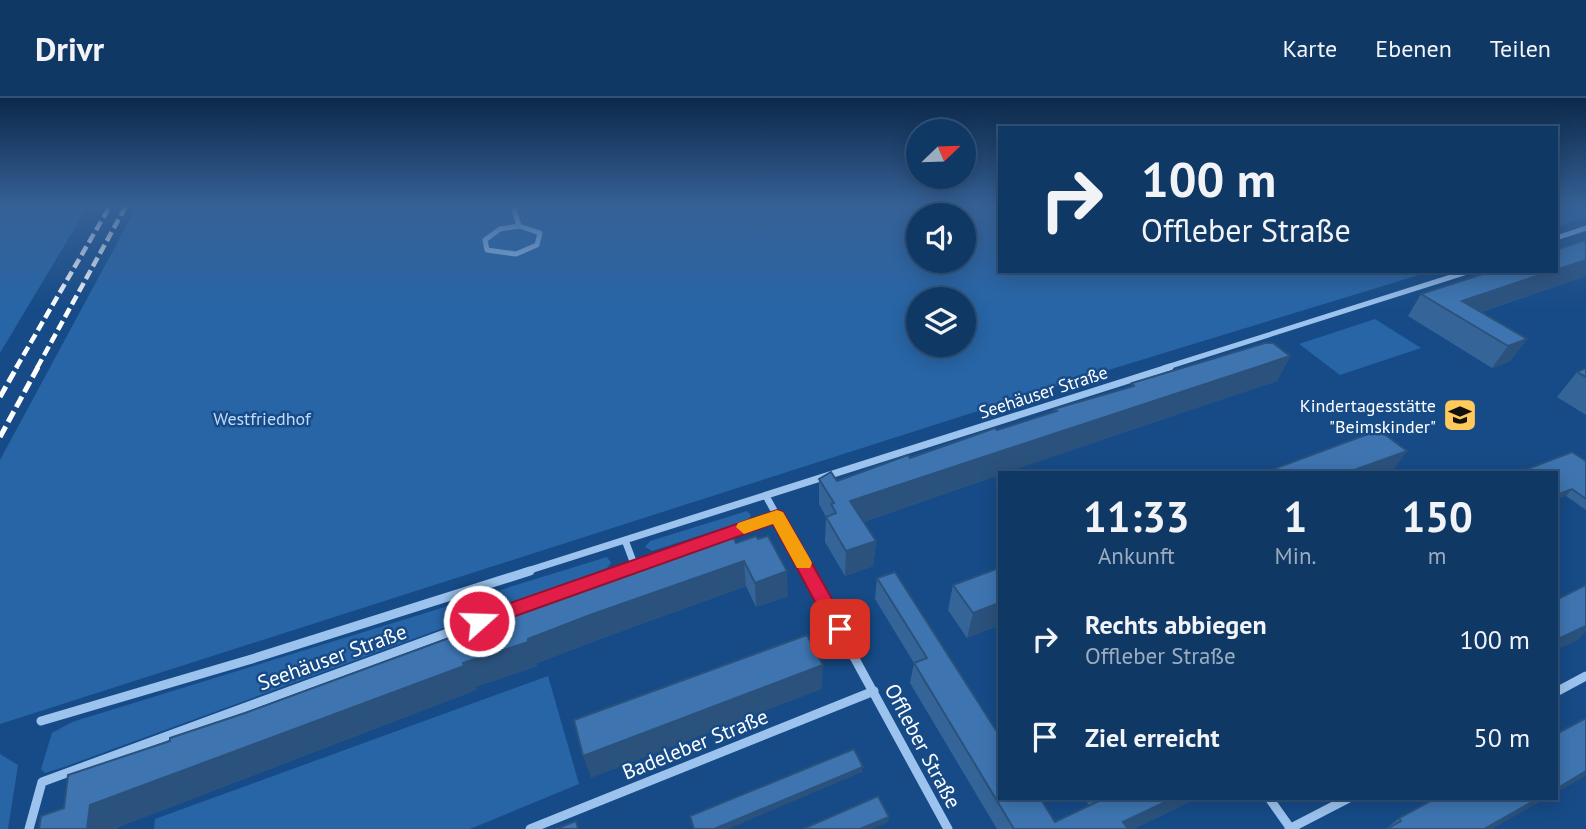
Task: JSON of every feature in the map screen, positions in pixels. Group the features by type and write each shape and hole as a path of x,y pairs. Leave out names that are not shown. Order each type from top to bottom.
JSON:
{"street":[{"path":"485,240 487,250 505,255 516,254 537,245 538,240"},
{"name":"Seehäuser Straße","path":"41,721 255,657 1464,273"},
{"name":"Offleber Straße","path":"766,496 948,829"},
{"name":"Seehäuser Straße","path":"29,829 42,782 634,565 777,516"},
{"path":"625,540 634,565"},
{"path":"1558,691 1586,676"},
{"name":"Badeleber Straße","path":"530,829 874,691"},
{"path":"1270,800 1290,829 1345,800"}],"green space":[{"path":"0,240 68,240 0,353"},
{"name":"Westfriedhof","path":"119,240 906,240 906,273 976,273 976,240 998,240 998,273 1425,273 1056,386 0,724 0,460"},
{"path":"1375,319 1421,348 1340,375 1299,344"},
{"path":"747,511 751,515 748,520 652,551 645,547 650,541"},
{"path":"607,557 611,563 607,568 64,767 45,773 41,769 52,733 72,722"},
{"path":"548,676 579,784 470,829 154,829 155,819"},
{"path":"0,754 18,765 8,829 0,829"}],"building":[{"path":"1586,240 1586,260 1558,269 1558,249"},
{"path":"1486,273 1546,273 1462,301 1527,339 1508,346 1421,294"},
{"path":"1265,343 1273,343 1290,356 850,501 876,541 846,551 826,517 836,513 831,504 834,503 819,479 831,472 837,481 908,455 910,458 995,428 997,430 1057,411 1054,409 1134,386 1132,383"},
{"path":"1586,368 1586,377 1577,372"},
{"path":"1379,430 1407,451 1352,471 1269,471"},
{"path":"1572,452 1586,461 1586,499 1572,489 1558,494 1558,471 1523,471"},
{"path":"732,534 736,543 756,536 758,539 768,536 787,571 755,583 744,561 590,615 528,639 528,642 463,663 464,666 90,805 87,829 39,829 41,816 64,808 68,775 170,741 170,738"},
{"path":"998,568 998,603 973,613 953,585"},
{"path":"895,572 998,733 998,800 1041,800 1055,822 1101,800 1170,800 1123,822 1128,829 1014,829 914,663 927,658 877,578"},
{"path":"1586,585 1586,626 1558,639 1558,599"},
{"path":"807,635 823,665 583,756 574,720"},
{"path":"1586,718 1586,771 1558,788 1558,733"},
{"path":"854,749 863,767 714,829 694,829 690,816"},
{"path":"878,796 889,817 860,829 803,829"},
{"path":"1432,800 1535,800 1484,829 1387,829 1401,821 1399,818"},
{"path":"576,821 578,829 556,829"}],"railway":[{"path":"16,368 90,240"},
{"path":"37,368 107,240"},
{"path":"0,397 17,367"},
{"path":"0,437 38,367"}],"slow traffic":[{"path":"744,527 777,516 803,563"}],"place":[{"name":"Kindertagesstätte \"Beimskinder\"","path":"1460,415"}],"route":[{"path":"479,621 777,516 840,629"}]}
